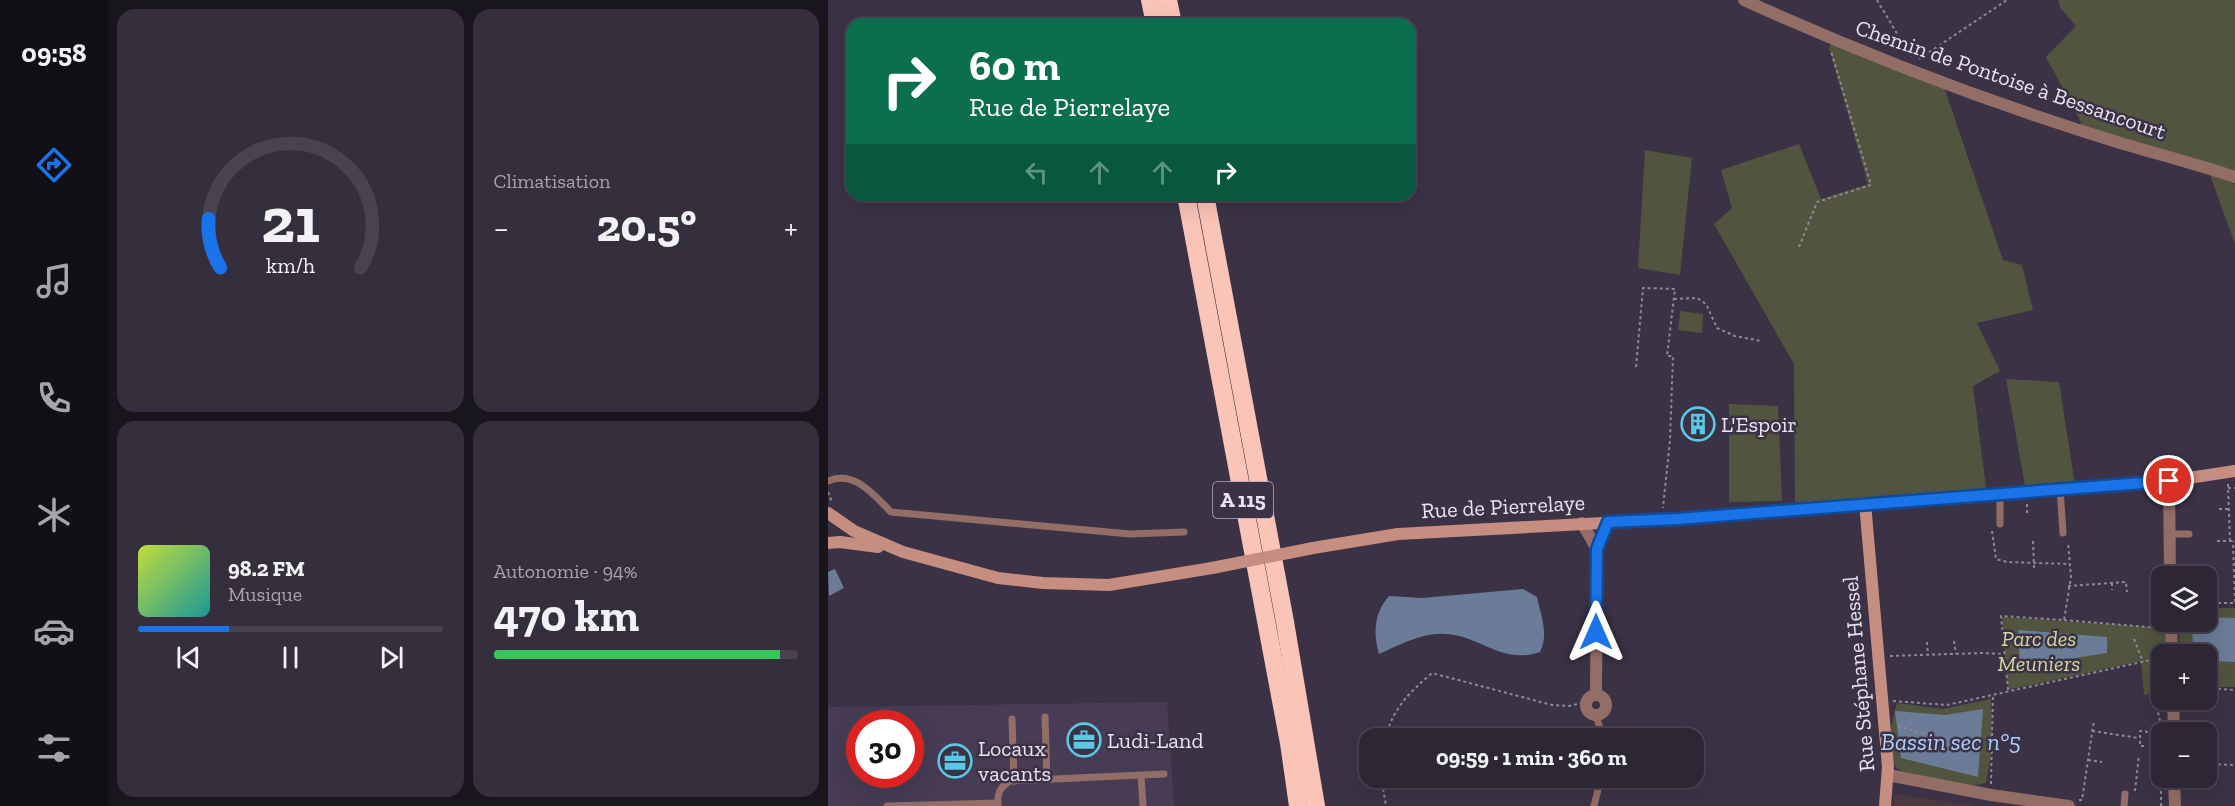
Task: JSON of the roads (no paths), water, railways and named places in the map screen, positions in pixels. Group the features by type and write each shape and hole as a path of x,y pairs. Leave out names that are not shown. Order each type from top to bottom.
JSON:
{"highway":[{"path":"1150,0 1154,18"},
{"path":"1168,0 1172,18"},
{"name":"A 115","path":"1187,201 1287,732 1298,806"},
{"name":"A 115","path":"1205,201 1297,688 1316,806"}],"main road":[{"name":"Rue de Pierrelaye","path":"903,552 998,578 1042,583 1109,585 1398,534 1662,519 2000,494 2169,481 2231,471"},
{"name":"Rue Stéphane Hessel","path":"1865,503 1888,775 1885,806"},
{"path":"828,513 854,531 903,552"},
{"path":"828,543 861,544 903,552"}],"street":[{"name":"Chemin de Pontoise à Bessancourt","path":"1744,0 1827,37 1947,84 2116,141 2235,177"},
{"path":"2169,481 2170,566"},
{"path":"1591,698 1604,698 1606,706 1602,714 1596,715 1586,708 1591,698 1597,549 1608,522"},
{"path":"1582,523 1597,549"},
{"path":"1888,775 1991,795 2069,806"},
{"path":"2174,788 2175,806"}],"lane":[{"path":"830,482 846,478 864,485 891,512 1130,534 1184,532"},
{"path":"2060,489 2063,533"},
{"path":"2000,494 2000,524"},
{"path":"2169,534 2189,534"},
{"path":"1596,715 1600,728"},
{"path":"1045,717 1047,780"},
{"path":"1012,719 1014,781"},
{"path":"887,806 998,805 1001,786 1010,781 1164,774"},
{"path":"1141,776 1143,806"},
{"path":"1594,806 1598,788"},
{"path":"2124,806 2125,794"}],"water":[{"path":"835,569 844,588 829,596 828,572"},
{"path":"1523,589 1537,597 1544,632 1540,652 1514,655 1459,636 1437,634 1411,640 1379,654 1376,624 1380,609 1389,596 1422,598"},
{"path":"2217,617 2235,618 2235,662 2217,661 2217,644 2193,644 2192,632 2217,632"},
{"path":"2018,630 2107,637 2107,653 2020,667"},
{"name":"Bassin sec n°5","path":"1983,709 1978,777 1901,758 1895,711 1945,715"}],"place":[{"name":"L'Espoir","path":"1698,424"},
{"name":"Ludi-Land","path":"1084,740"},
{"name":"Locaux vacants","path":"955,761"}],"park label":[{"name":"Parc des Meuniers","path":"2039,650"}]}
